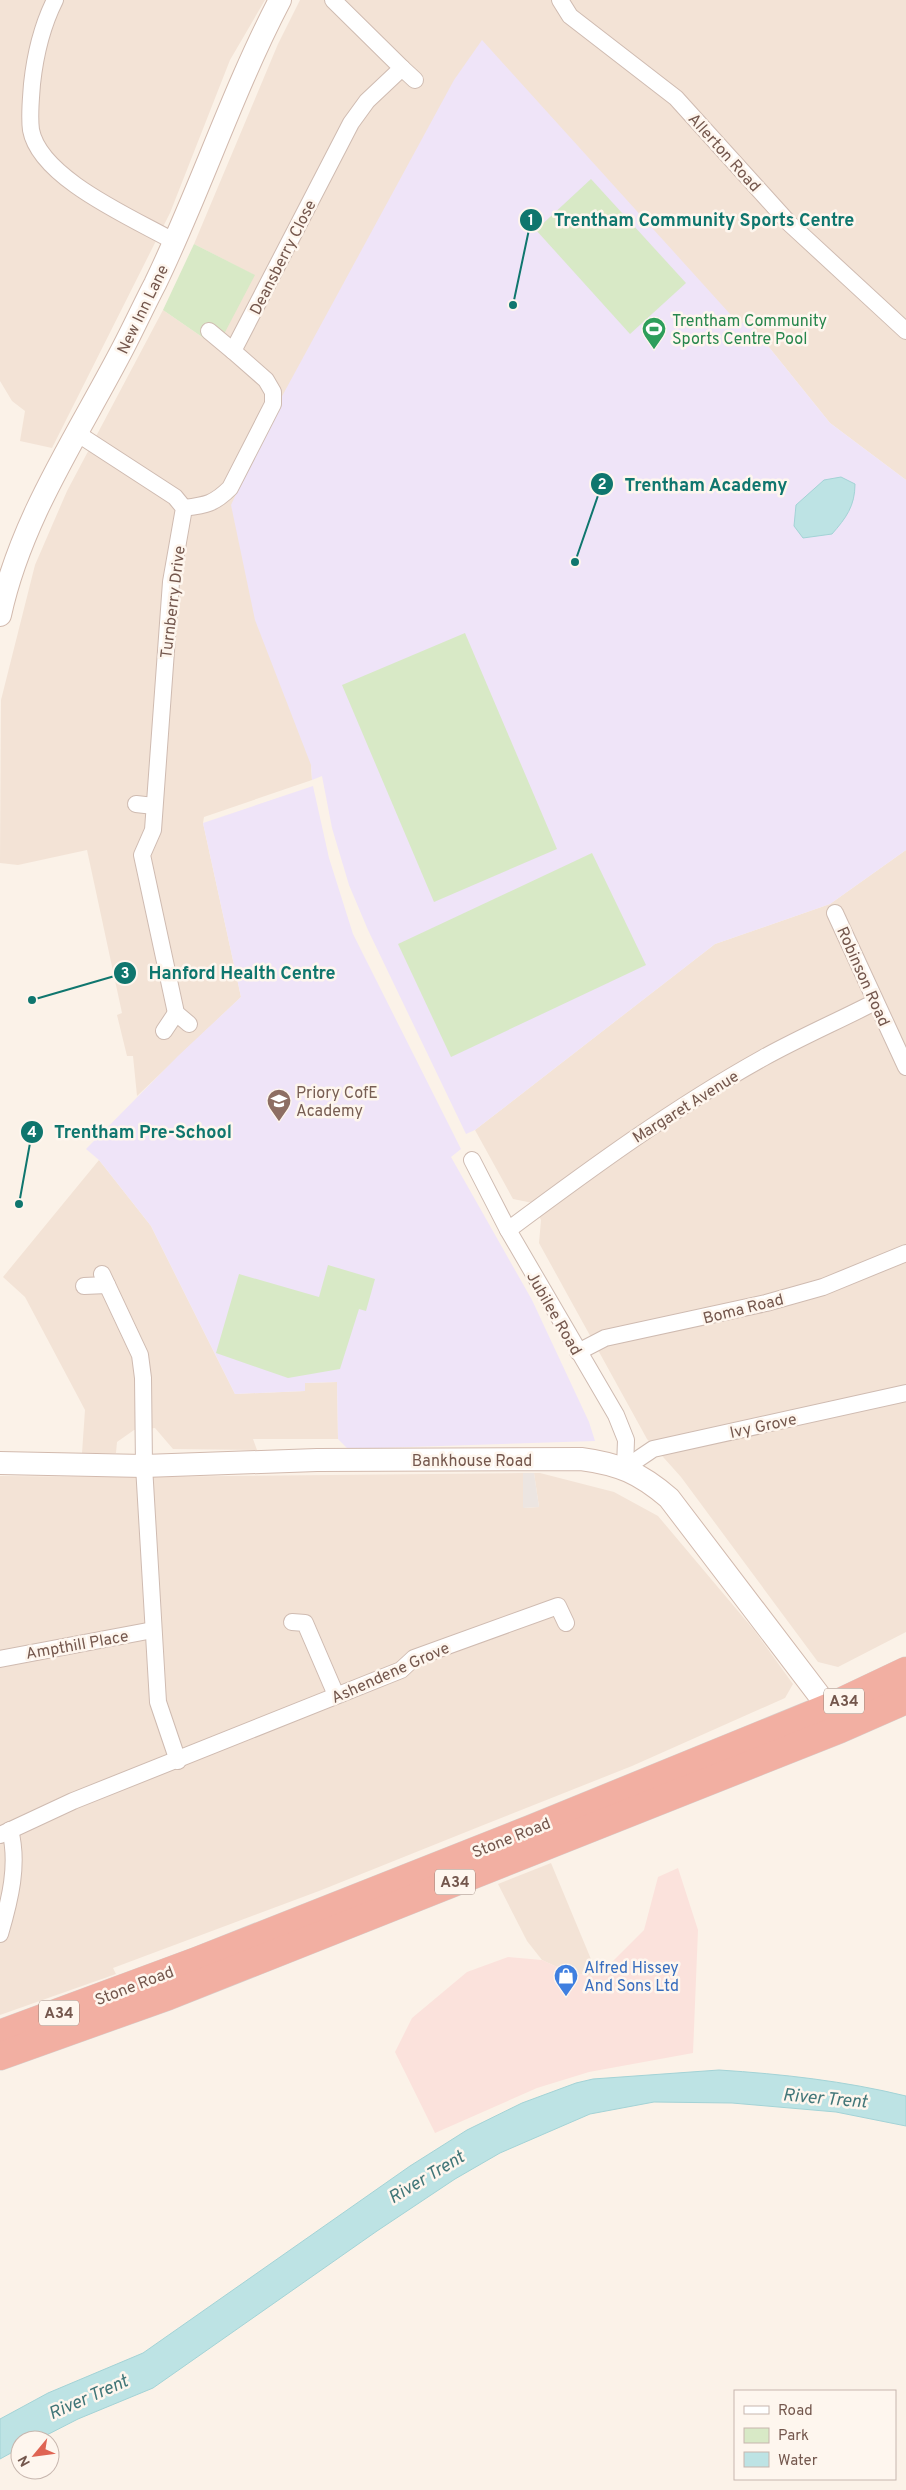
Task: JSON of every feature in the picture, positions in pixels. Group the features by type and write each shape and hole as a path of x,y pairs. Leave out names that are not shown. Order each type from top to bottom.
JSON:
{"highway":[{"name":"Stone Road","path":"836,1718 906,1671"},
{"name":"Stone Road","path":"0,2056 122,2001 522,1833 836,1718 906,1700"},
{"name":"Stone Road","path":"0,2034 122,2001"}],"street":[{"path":"55,0 34,58 30,112 31,131 36,144 54,169 78,188 175,242"},
{"name":"New Inn Lane","path":"1,602 41,499 75,432 123,349 175,242 255,48 280,0"},
{"path":"333,0 415,80"},
{"name":"Allerton Road","path":"560,0 570,16 676,98 789,222 906,331"},
{"name":"Deansberry Close","path":"233,351 351,123 367,101 402,68"},
{"path":"75,432 176,496 184,508 209,505 220,499 230,488 273,404 273,392 266,380 209,331"},
{"name":"Turnberry Drive","path":"176,1013 142,855 153,830 171,582 184,508"},
{"path":"136,804 154,806"},
{"name":"Robinson Road","path":"835,913 906,1067"},
{"name":"Margaret Avenue","path":"508,1230 620,1147 674,1112 763,1058 875,1002"},
{"path":"164,1031 176,1013 189,1024"},
{"name":"Jubilee Road","path":"472,1160 508,1230 619,1423 626,1440 625,1468"},
{"name":"Boma Road","path":"578,1352 605,1338 766,1303 823,1287 906,1253"},
{"path":"84,1286 105,1280 140,1355 143,1378 144,1466 158,1702 178,1761"},
{"name":"Ivy Grove","path":"625,1468 653,1449 906,1393"},
{"name":"Bankhouse Road","path":"0,1463 144,1466 317,1460 581,1459 606,1462 625,1468 649,1481 669,1498 836,1718"},
{"name":"Ashendene Grove","path":"5,1832 73,1801 178,1761 401,1670 414,1658 558,1606 566,1623"},
{"path":"303,1619 336,1695"},
{"name":"Ampthill Place","path":"0,1658 153,1630"},
{"path":"1,1930 12,1884 15,1851 5,1832"}],"shaded area":[{"path":"0,0 265,0 230,60 170,213 52,448 20,441 25,411 12,401 0,381"},
{"path":"300,0 906,0 906,480 830,423 752,326 741,326 311,766 312,780 204,817 203,823 241,997 137,1096 133,1056 127,1056 117,1015 122,1013 87,850 18,865 0,863 1,700 35,565 67,491 163,310 205,339 254,275 194,244 278,44"},
{"path":"482,40 740,325 745,320 752,326 830,423 906,480 906,850 830,904 715,944 475,1130 466,1134 368,930 349,885 332,828 322,776 312,780 311,765 255,620 231,505 280,400 454,80"},
{"name":"Priory CofE Academy","path":"313,786 329,858 353,934 461,1149 451,1157 532,1300 589,1422 595,1441 348,1449 338,1439 337,1382 305,1383 305,1391 235,1394 151,1226 99,1160 86,1149 178,1056 241,997 203,823"},
{"path":"906,850 906,1632 838,1667 818,1662 681,1477 647,1439 539,1243 541,1220 533,1203 513,1199 475,1130 715,944 830,904"},
{"path":"99,1160 151,1226 235,1394 305,1391 305,1383 337,1382 338,1439 253,1439 257,1450 173,1449 155,1428 134,1430 117,1442 116,1453 82,1453 85,1410 25,1297 3,1277"},
{"path":"523,1473 524,1508 539,1507 534,1473 540,1473 614,1492 658,1516 754,1630 793,1684 785,1698 632,1766 319,1891 113,1968 116,1974 0,2015 0,1476 124,1477"},
{"path":"523,1473 534,1473 539,1507 523,1508"},
{"path":"551,1863 598,1976 570,1973 542,1960 527,1941 498,1884"},
{"name":"Alfred Hissey And Sons Ltd","path":"678,1868 698,1930 693,2053 589,2072 537,2088 435,2133 395,2052 412,2018 467,1972 508,1957 542,1960 570,1973 598,1976 644,1930 658,1877"}],"green space":[{"path":"591,179 686,283 630,334 536,230"},
{"path":"194,244 255,275 223,336 212,327 205,339 163,310"},
{"path":"465,633 557,849 434,902 342,685"},
{"path":"592,853 646,965 451,1057 398,944"},
{"path":"328,1265 375,1279 366,1311 359,1309 340,1369 288,1378 216,1353 239,1274 319,1297"}],"water":[{"path":"841,477 855,484 853,499 845,517 832,534 803,538 794,526 796,505 824,480"},
{"name":"River Trent","path":"719,2070 813,2079 860,2086 906,2096 906,2126 836,2112 732,2103 654,2102 590,2114 500,2153 455,2179 377,2231 153,2388 78,2419 57,2430 10,2430 10,2454 0,2459 0,2419 48,2393 143,2353 410,2166 467,2130 522,2103 576,2083 593,2079"}],"place":[{"name":"Trentham Community Sports Centre","path":"513,305"},
{"name":"Trentham Community Sports Centre Pool","path":"654,350"},
{"name":"Trentham Academy","path":"575,562"},
{"name":"Hanford Health Centre","path":"32,1000"},
{"name":"Priory CofE Academy","path":"279,1122"},
{"name":"Trentham Pre-School","path":"19,1204"},
{"name":"Alfred Hissey And Sons Ltd","path":"566,1997"}]}
